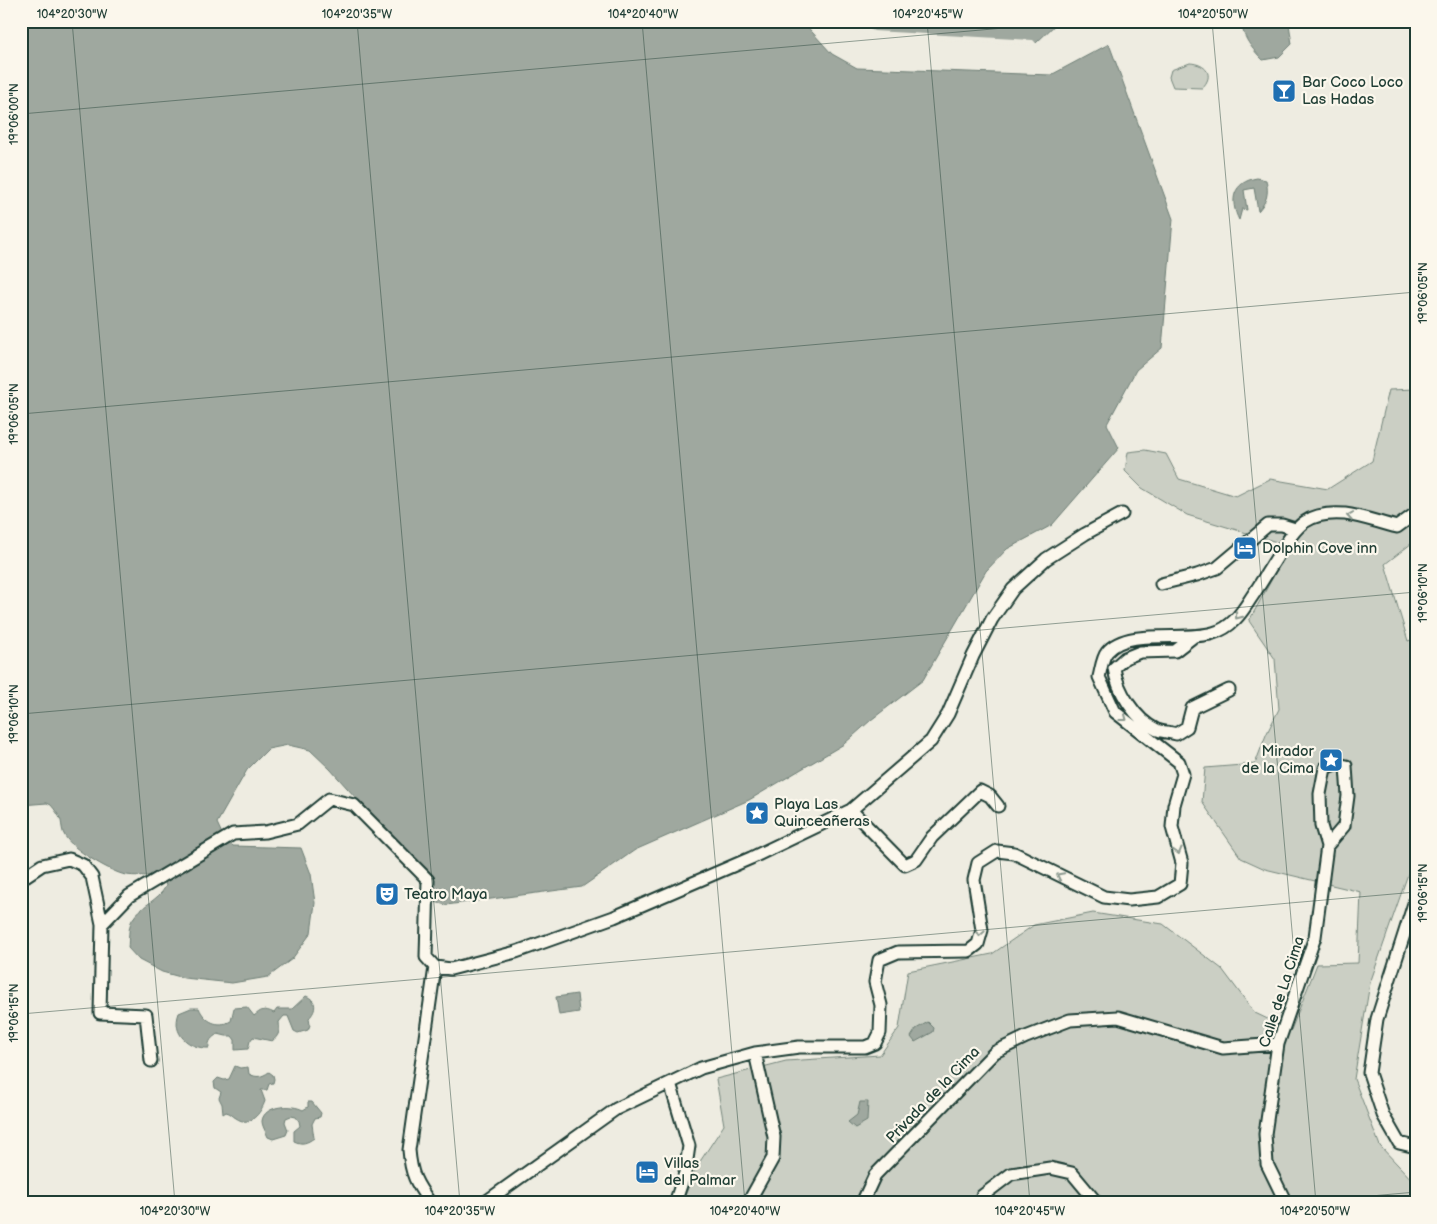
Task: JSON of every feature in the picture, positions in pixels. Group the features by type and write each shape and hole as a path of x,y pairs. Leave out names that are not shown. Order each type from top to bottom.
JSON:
{"street":[{"path":"484,1203 616,1109 701,1068 755,1053 798,1047 865,1047 875,1043 880,1033 880,1005 875,982 879,960 898,952 969,951 978,944 982,930 974,880 978,863 997,850 1014,852 1104,897 1129,900 1158,897 1180,884 1182,863 1172,827 1174,805 1183,774 1179,762 1115,712 1099,677 1106,653 1120,643 1149,637 1193,637 1213,633 1231,625 1246,606 1295,529 1310,519 1321,515 1347,514 1397,527 1416,513"},
{"path":"102,924 130,896 233,834 265,832 298,824 329,799 354,805 428,880 426,957 435,967 451,969 516,952 614,917 751,858 852,810 931,742 948,714 973,656 992,619 1013,589 1046,559 1084,534 1122,514"},
{"path":"1161,584 1218,568 1268,525 1282,525 1295,529"},
{"path":"1193,637 1175,651 1140,652 1124,658 1114,668 1115,680 1134,713 1157,730 1176,734 1187,727 1192,708 1229,690"},
{"path":"1335,764 1346,766 1348,796 1344,826 1327,846 1320,826 1320,794 1325,768 1335,764"},
{"path":"852,810 905,865 916,860 932,837 980,791 990,796 998,806"},
{"name":"Calle de La Cima","path":"1286,1203 1267,1164 1265,1134 1278,1044 1316,937 1327,846"},
{"path":"21,879 42,865 69,859 83,865 92,877 102,924 100,1013 146,1015 151,1061"},
{"path":"1416,897 1377,1019 1369,1073 1383,1115 1399,1143 1416,1147"},
{"path":"430,1203 416,1182 410,1166 409,1150 435,967"},
{"name":"Privada de la Cima","path":"862,1203 875,1175 995,1052 1026,1037 1070,1020 1118,1017 1223,1048 1278,1044"},
{"path":"748,1203 773,1158 774,1137 755,1053"},
{"path":"670,1083 689,1146 685,1174 675,1203"},
{"path":"979,1203 982,1196 1011,1174 1050,1168 1072,1173 1097,1203"}],"shaded area":[{"path":"21,21 802,21 832,54 857,68 1051,75 1109,44 1173,219 1162,348 1136,370 1107,424 1119,448 1052,525 1007,549 986,571 923,680 871,720 844,744 749,800 635,850 582,887 446,905 435,902 383,828 330,769 310,750 288,745 268,749 247,770 217,823 223,836 233,846 301,848 311,874 315,903 311,933 292,959 268,977 232,983 184,978 162,972 139,960 128,948 129,930 132,920 140,910 163,891 166,886 164,879 154,876 127,875 108,868 82,853 69,841 63,833 59,817 51,805 47,803 21,805"},
{"path":"847,21 1059,21 1036,43 871,33"},
{"path":"1242,21 1287,21 1292,44 1279,57 1263,60 1243,32"},
{"path":"1190,63 1196,64 1207,71 1208,79 1206,83 1202,88 1173,87 1169,77 1171,70"},
{"path":"1257,178 1266,180 1267,193 1265,200 1258,211 1254,188 1244,190 1247,210 1242,209 1239,220 1234,206 1235,193 1243,183"},
{"path":"1416,389 1416,540 1385,564 1408,641 1416,638 1416,851 1370,983 1354,1079 1380,1146 1416,1184 1416,1203 682,1203 697,1166 724,1125 716,1079 786,1061 880,1055 899,1028 908,971 992,954 1034,925 1093,913 1163,924 1222,969 1255,1013 1291,1030 1317,964 1358,963 1361,892 1265,869 1241,858 1202,802 1205,768 1255,764 1266,735 1279,709 1275,659 1249,621 1290,546 1187,515 1142,488 1125,471 1128,452 1145,450 1166,454 1179,479 1236,496 1270,479 1328,489 1372,461 1389,390"},
{"path":"577,994 579,1012 559,1015 556,997"},
{"path":"306,996 312,1000 315,1006 309,1018 310,1025 308,1030 298,1033 294,1031 288,1016 284,1016 279,1022 278,1033 272,1041 253,1037 248,1049 235,1050 235,1040 232,1036 218,1034 209,1043 209,1048 195,1046 184,1039 178,1027 179,1013 191,1008 199,1008 208,1020 221,1024 231,1021 234,1008 247,1007 254,1016 263,1010 274,1013 277,1009 292,1009"},
{"path":"928,1022 934,1028 933,1032 915,1042 911,1037 916,1029"},
{"path":"235,1066 240,1068 248,1067 249,1074 255,1076 262,1076 269,1072 273,1075 274,1079 273,1083 269,1084 267,1090 261,1090 265,1101 261,1110 254,1118 246,1121 241,1121 228,1112 223,1114 219,1098 221,1092 215,1088 214,1082 218,1078 229,1079"},
{"path":"308,1102 312,1102 321,1113 320,1117 315,1118 312,1124 314,1138 304,1143 294,1141 294,1131 300,1126 296,1117 291,1116 286,1118 285,1122 288,1130 286,1135 273,1139 268,1137 262,1121 268,1112 279,1107 292,1107 303,1110 308,1107"},
{"path":"860,1102 868,1102 867,1121 855,1128 848,1122 857,1115"}],"pier":[{"path":"844,21 851,21 874,31 1033,40 1038,45 870,36 849,27"}],"place":[{"name":"Bar Coco Loco Las Hadas","path":"1284,91"},
{"name":"Dolphin Cove inn","path":"1245,548"},
{"name":"Mirador de la Cima","path":"1331,760"},
{"name":"Playa Las Quinceañeras","path":"757,813"},
{"name":"Teatro Maya","path":"387,894"},
{"name":"Villas del Palmar","path":"647,1172"}]}
